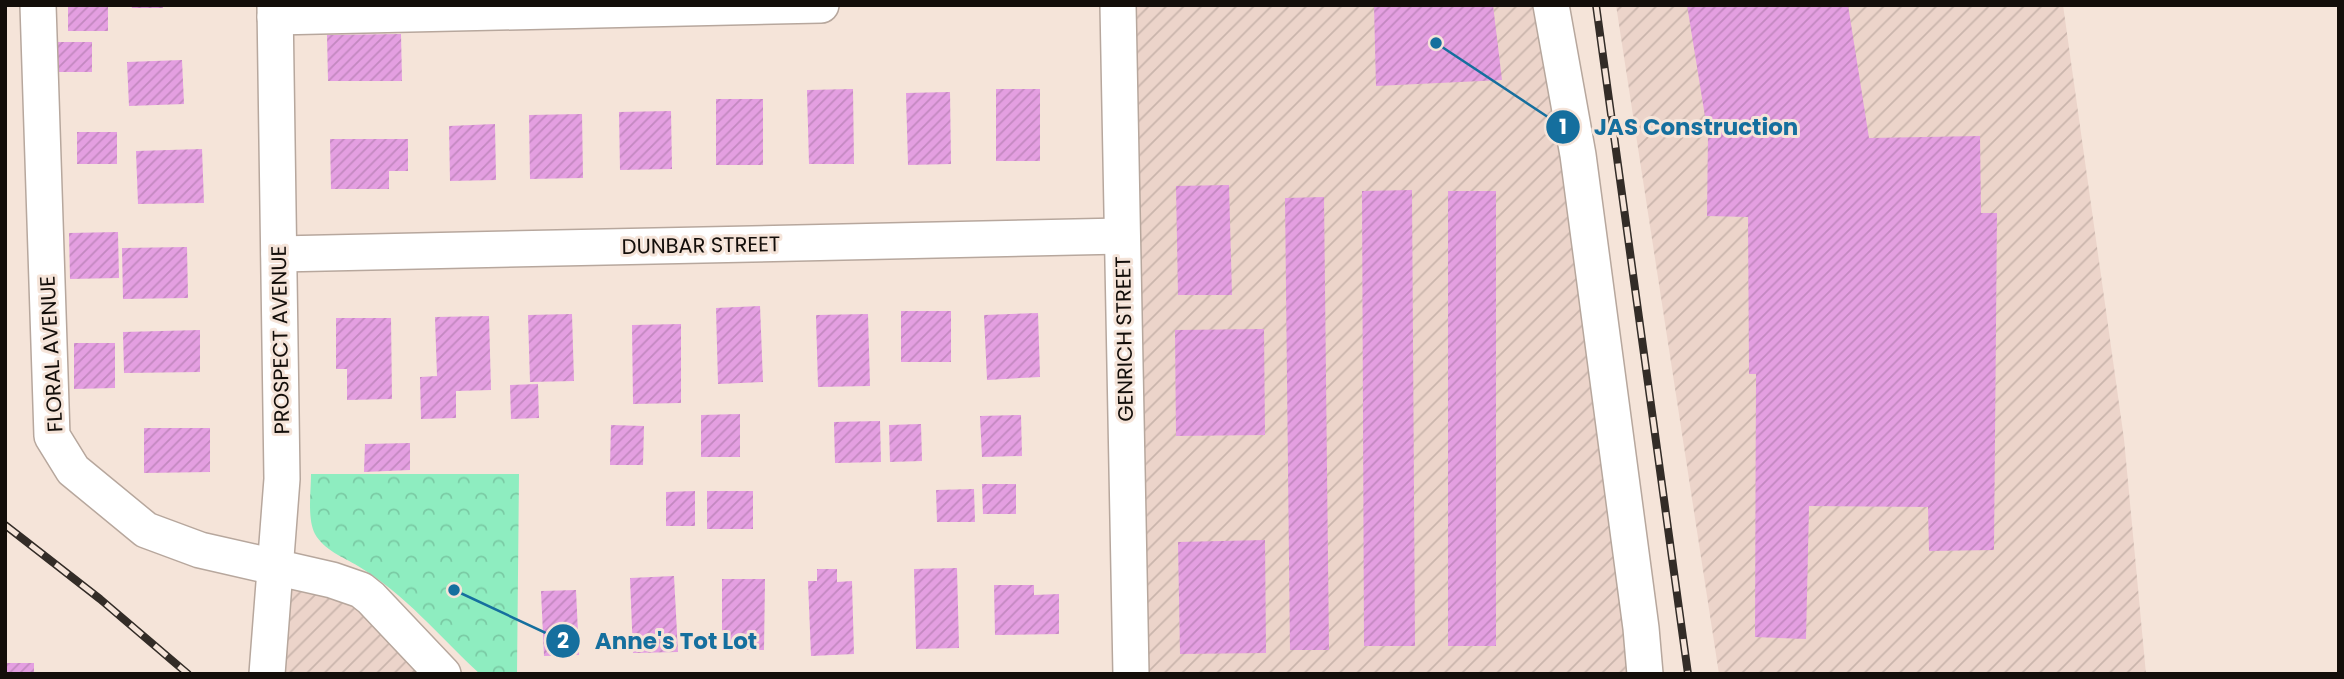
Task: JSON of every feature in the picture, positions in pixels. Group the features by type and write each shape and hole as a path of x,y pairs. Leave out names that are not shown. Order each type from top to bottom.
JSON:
{"street":[{"name":"FLORAL AVENUE","path":"38,5 52,436 73,470 146,530 200,550 332,580 360,590 371,598 443,674"},
{"path":"275,11 821,5"},
{"name":"GENRICH STREET","path":"1118,5 1130,674"},
{"path":"1551,5 1578,155 1645,674"},
{"name":"PROSPECT AVENUE","path":"267,674 282,479 275,11"},
{"name":"DUNBAR STREET","path":"279,254 1122,236"}],"shaded area":[{"path":"1118,5 1564,5 1660,674 1131,674"},
{"path":"1616,5 2063,5 2124,439 2146,674 1719,674"},
{"path":"275,567 332,580 443,674 267,674"}],"green space":[{"path":"311,474 519,474 517,674 480,674 391,589 323,544 315,534 311,520"}],"building":[{"path":"68,5 108,5 108,31 68,31"},
{"path":"131,5 163,5 163,8 132,8"},
{"path":"1374,5 1493,5 1502,80 1376,86"},
{"path":"1687,5 1848,5 1869,138 1980,136 1981,213 1997,213 1994,550 1929,551 1928,507 1809,506 1806,639 1755,637 1756,374 1749,374 1748,217 1707,216 1708,135"},
{"path":"401,34 402,81 328,81 327,35"},
{"path":"54,42 92,42 92,72 55,72"},
{"path":"182,60 184,104 129,106 127,62"},
{"path":"853,89 854,164 809,164 807,90"},
{"path":"996,89 1040,89 1040,161 996,161"},
{"path":"950,92 951,164 908,165 906,93"},
{"path":"716,99 763,99 763,165 716,165"},
{"path":"671,111 672,169 620,170 619,112"},
{"path":"582,114 583,178 530,179 529,115"},
{"path":"495,124 496,180 450,181 449,126"},
{"path":"77,132 117,132 117,164 77,164"},
{"path":"330,139 408,139 408,171 389,171 389,189 331,189"},
{"path":"202,149 204,203 138,204 136,151"},
{"path":"1229,185 1232,295 1178,295 1176,186"},
{"path":"1412,190 1415,646 1364,646 1362,191"},
{"path":"1448,191 1496,191 1496,646 1448,646"},
{"path":"1324,197 1329,650 1290,650 1285,198"},
{"path":"118,232 119,278 70,279 69,233"},
{"path":"187,247 188,298 123,299 122,248"},
{"path":"760,306 763,382 718,384 716,308"},
{"path":"901,311 951,311 951,362 901,362"},
{"path":"1038,313 1040,377 987,380 984,315"},
{"path":"572,314 574,381 530,382 528,315"},
{"path":"868,314 870,386 818,387 816,315"},
{"path":"489,316 491,390 456,391 456,418 421,419 420,377 437,376 435,317"},
{"path":"336,318 391,318 392,399 347,400 347,369 336,369"},
{"path":"681,324 681,403 633,404 632,325"},
{"path":"1264,329 1265,435 1176,436 1175,330"},
{"path":"200,330 200,372 124,373 123,332"},
{"path":"74,343 115,343 115,388 74,389"},
{"path":"538,384 539,418 511,419 510,385"},
{"path":"740,414 740,457 701,457 701,415"},
{"path":"1021,415 1022,456 982,457 980,416"},
{"path":"880,421 881,462 835,463 834,422"},
{"path":"921,424 922,461 890,462 889,425"},
{"path":"611,425 644,426 643,465 610,465"},
{"path":"144,428 210,428 210,472 144,473"},
{"path":"410,443 410,470 364,472 365,444"},
{"path":"982,484 1016,484 1016,514 983,514"},
{"path":"974,489 975,522 937,522 936,490"},
{"path":"695,491 695,526 666,526 666,492"},
{"path":"707,491 753,491 753,529 707,529"},
{"path":"1265,540 1266,653 1180,654 1178,542"},
{"path":"957,568 959,648 916,649 914,569"},
{"path":"817,569 837,569 837,582 852,581 854,654 811,656 808,581 817,581"},
{"path":"674,576 678,652 633,653 630,578"},
{"path":"722,579 765,579 764,650 722,650"},
{"path":"994,585 1034,585 1034,595 1059,594 1059,634 995,635"},
{"path":"576,590 579,655 544,656 541,591"},
{"path":"5,663 34,663 34,674 5,674"}],"railway":[{"path":"1596,5 1688,674"},
{"path":"5,525 100,599 188,674"}],"place":[{"name":"JAS Construction","path":"1436,43"},
{"name":"Anne's Tot Lot","path":"454,590"}]}
